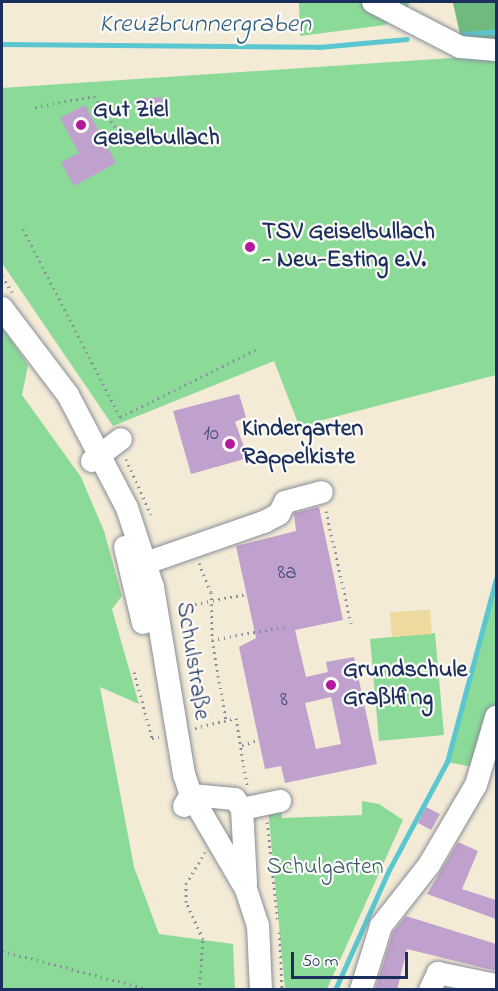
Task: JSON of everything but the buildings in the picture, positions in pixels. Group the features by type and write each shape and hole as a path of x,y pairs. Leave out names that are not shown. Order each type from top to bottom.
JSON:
{"street":[{"path":"373,2 460,47 496,50"},
{"name":"Schulstraße","path":"2,308 96,457 146,563 169,734"},
{"path":"96,457 121,439"},
{"name":"Schulstraße","path":"96,457 129,560 186,803 206,850 233,895 243,930 246,990"},
{"path":"146,563 264,522 279,514 285,502 321,492"},
{"path":"361,990 381,926 429,865 476,785 496,717"},
{"path":"186,803 235,799 248,802 280,801"},
{"path":"246,889 248,802"},
{"name":"Schulstraße","path":"186,803 246,889 258,925 261,990"},
{"path":"430,990 438,973 496,985"}],"path":[{"path":"35,107 94,96 120,134"},
{"path":"23,228 120,417 257,349"},
{"path":"321,492 351,623"},
{"path":"189,549 203,569 211,600 212,640 226,720"},
{"path":"328,552 335,550"},
{"path":"195,604 246,594"},
{"path":"212,640 287,626"},
{"path":"134,672 152,738 236,718 248,772 248,802 266,818 282,990"},
{"path":"242,745 259,740"},
{"path":"199,990 203,939 186,902 186,884 206,850"},
{"path":"2,951 152,990"}],"green space":[{"path":"299,2 410,2 406,11 385,25 300,36"},
{"path":"496,2 496,43 462,43 453,3"},
{"name":"TSV Geiselbullach - Neu-Esting e.V.","path":"496,55 496,375 315,422 303,436 274,361 113,426 2,263 2,88"},
{"path":"2,327 28,365 22,395 81,477 104,531 122,596 112,609 139,704 100,687 134,867 159,934 233,944 235,989 2,989"},
{"path":"496,579 496,717 483,769 447,762"},
{"path":"435,633 444,735 379,741 370,639"},
{"name":"Schulgarten","path":"362,801 379,804 403,820 327,989 285,989 268,808 281,808 282,818 362,815"}],"sand":[{"path":"430,610 432,634 392,637 390,612"}],"waterway":[{"name":"Kreuzbrunnergraben","path":"464,34 496,32"},
{"name":"Kreuzbrunnergraben","path":"2,44 319,47 407,39"},
{"path":"335,990 389,870 447,762 496,579"}],"place":[{"name":"Gut Ziel Geiselbullach","path":"81,125"},
{"name":"TSV Geiselbullach - Neu-Esting e.V.","path":"250,247"},
{"name":"Kindergarten Rappelkiste","path":"230,444"},
{"name":"Grundschule Graßlfing","path":"331,685"}]}
